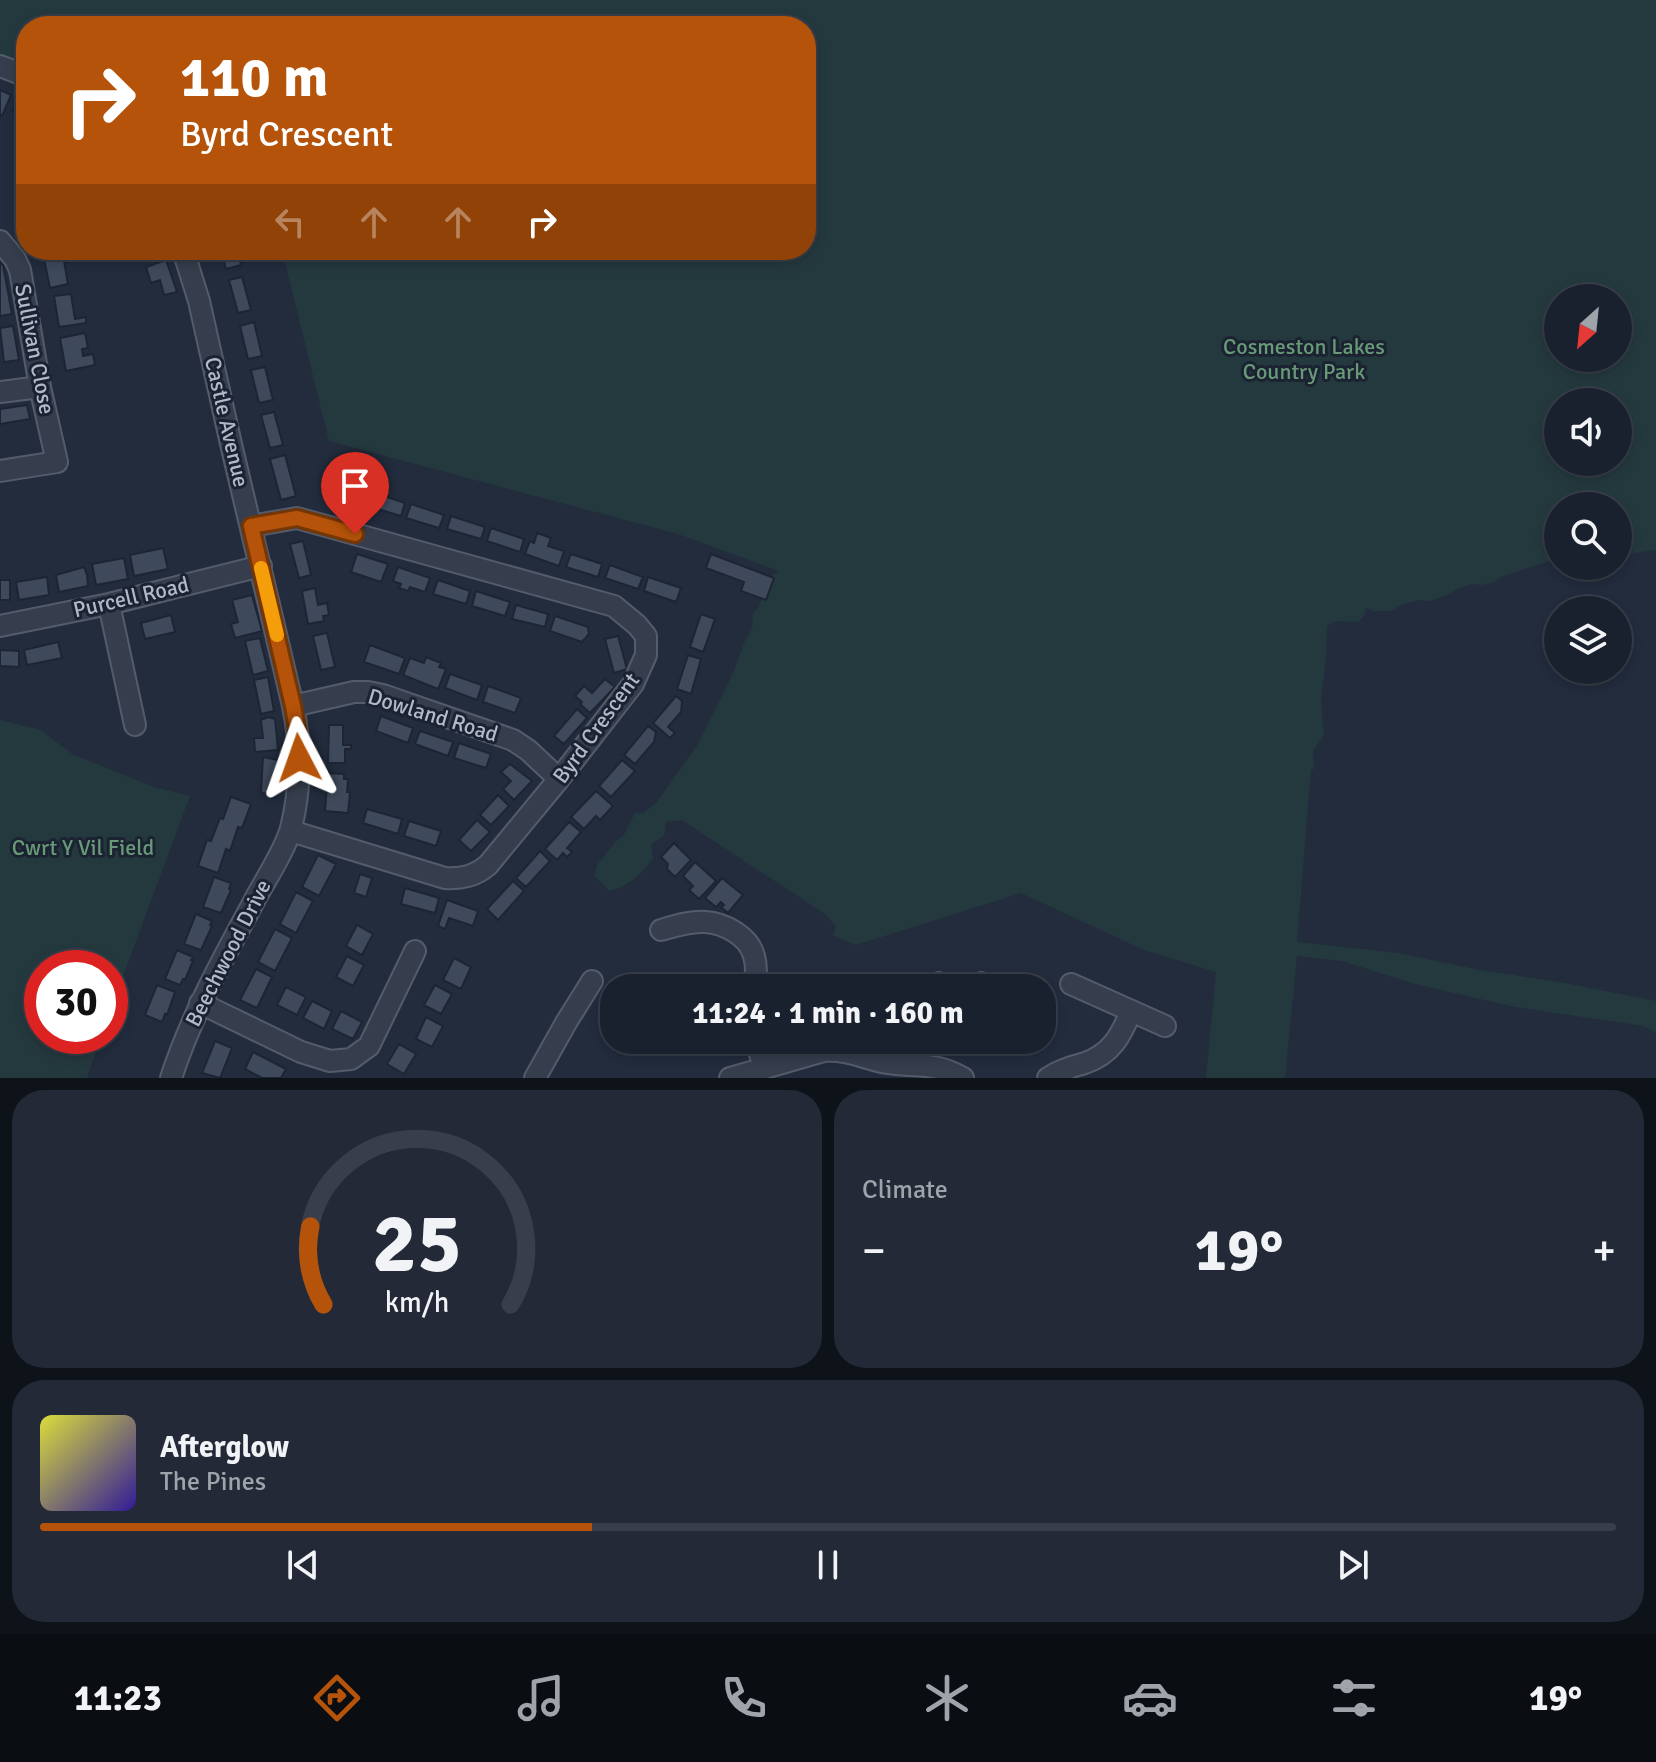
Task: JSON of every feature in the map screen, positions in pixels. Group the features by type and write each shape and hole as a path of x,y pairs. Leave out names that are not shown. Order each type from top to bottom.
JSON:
{"street":[{"name":"Sullivan Close","path":"0,241 20,270 40,387 57,462 0,471"},
{"name":"Castle Avenue","path":"186,260 199,301 293,706 299,758 291,831"},
{"path":"0,392 40,387"},
{"name":"Byrd Crescent","path":"251,526 297,518 614,606 646,636 646,655 633,684 559,779 479,872 445,878 291,831"},
{"name":"Purcell Road","path":"0,626 109,604 261,566"},
{"path":"109,604 135,725"},
{"name":"Dowland Road","path":"293,706 354,692 383,695 513,740 559,779"},
{"name":"Beechwood Drive","path":"171,1078 200,1003 291,831"},
{"path":"661,930 705,921 732,930 751,948 756,974"},
{"path":"200,1003 317,1058 330,1061 351,1059 369,1046 415,951"},
{"path":"535,1078 592,981"},
{"path":"1071,984 1165,1026"},
{"path":"1061,1075 1109,1050 1117,1041 1131,1011"},
{"path":"730,1078 834,1050 856,1053 885,1063 945,1069 963,1078"},
{"path":"760,1054 764,1068"},
{"path":"918,1064 920,1054"}],"green space":[{"name":"Cosmeston Lakes Country Park","path":"0,0 1656,0 1656,550 1632,553 1632,492 1544,492 1544,563 1500,577 1494,582 1454,590 1430,601 1419,600 1390,611 1366,608 1358,622 1336,621 1327,626 1321,702 1324,735 1313,751 1314,769 1311,769 1297,942 1398,953 1656,1001 1656,1033 1644,1026 1515,1007 1415,984 1342,961 1297,956 1285,1078 1206,1078 1216,972 1144,950 1021,893 856,945 833,935 836,926 825,914 682,820 666,822 664,836 651,844 653,858 628,883 609,891 595,876 597,865 624,835 635,813 643,813 657,802 698,744 752,629 753,614 759,607 766,579 779,571 678,534 329,441 284,260 816,260 816,16 16,16 16,61 0,55"},
{"name":"Cwrt Y Vil Field","path":"0,720 41,730 72,754 154,787 190,796 128,963 128,950 24,950 24,1054 95,1054 87,1078 0,1078"}],"building":[{"path":"0,90 11,95 2,116 0,115"},
{"path":"44,260 64,260 68,284 50,288"},
{"path":"166,260 177,292 164,295 160,280 151,283 146,267"},
{"path":"224,260 240,260 241,265 226,269"},
{"path":"0,263 3,265 12,314 0,316"},
{"path":"242,277 251,310 238,313 229,280"},
{"path":"71,294 75,319 86,317 86,323 59,327 54,296"},
{"path":"254,322 262,356 248,359 240,326"},
{"path":"13,326 19,360 4,362 0,328"},
{"path":"85,333 88,348 82,349 83,356 93,354 95,365 66,371 60,338"},
{"path":"265,367 273,400 259,403 251,370"},
{"path":"27,405 30,419 0,424 0,409"},
{"path":"274,412 283,445 270,448 261,415"},
{"path":"285,455 296,496 281,500 270,459"},
{"path":"333,478 367,490 361,504 328,492"},
{"path":"372,492 405,503 401,516 368,506"},
{"path":"411,504 444,515 439,528 406,518"},
{"path":"451,516 485,527 481,539 447,529"},
{"path":"491,528 524,539 520,552 487,541"},
{"path":"537,533 551,538 548,546 564,551 559,566 525,554"},
{"path":"303,541 311,575 299,578 290,544"},
{"path":"163,548 168,569 134,576 130,555"},
{"path":"357,554 388,564 381,582 351,572"},
{"path":"571,554 602,564 598,577 566,567"},
{"path":"711,554 774,578 766,600 741,591 744,582 706,568"},
{"path":"124,558 128,579 96,585 92,564"},
{"path":"610,565 643,577 638,589 605,578"},
{"path":"84,567 88,586 59,592 56,575"},
{"path":"398,567 430,578 425,592 410,587 408,591 399,588 401,584 393,581"},
{"path":"47,577 49,595 19,600 16,582"},
{"path":"648,577 681,588 676,602 644,591"},
{"path":"0,580 10,580 10,600 0,600"},
{"path":"438,580 470,591 466,604 433,594"},
{"path":"315,588 318,605 327,603 329,615 323,616 324,621 308,624 302,591"},
{"path":"476,591 510,602 505,616 472,606"},
{"path":"252,595 262,631 235,638 231,624 238,622 232,600"},
{"path":"516,605 548,614 545,627 512,619"},
{"path":"701,614 715,619 703,652 690,647"},
{"path":"171,615 175,632 145,639 141,623"},
{"path":"555,616 588,627 589,634 582,642 550,631"},
{"path":"327,633 335,667 321,670 313,636"},
{"path":"618,636 627,669 614,673 605,639"},
{"path":"260,638 268,671 253,675 245,641"},
{"path":"58,642 62,658 27,665 24,650"},
{"path":"370,645 405,658 399,674 364,662"},
{"path":"0,650 19,651 19,667 0,666"},
{"path":"688,655 701,659 691,694 677,689"},
{"path":"426,657 441,663 439,667 446,669 438,689 403,675 410,658 424,663"},
{"path":"450,674 482,685 477,700 445,688"},
{"path":"268,677 274,711 261,714 254,680"},
{"path":"605,679 615,687 590,713 575,696 584,686 592,693"},
{"path":"488,686 521,698 515,713 483,702"},
{"path":"676,696 682,701 681,712 668,727 675,733 670,738 653,723"},
{"path":"577,709 587,718 564,744 554,736"},
{"path":"381,716 413,728 408,743 376,731"},
{"path":"268,717 275,719 278,750 255,752 254,738 263,738 261,720"},
{"path":"329,725 343,725 343,745 351,745 351,749 345,749 345,763 328,763"},
{"path":"648,726 656,732 654,742 635,764 624,755"},
{"path":"420,731 453,742 448,756 415,744"},
{"path":"459,743 491,754 486,768 454,758"},
{"path":"263,757 278,760 277,794 261,793"},
{"path":"622,760 635,771 611,797 599,786"},
{"path":"510,764 532,781 514,800 503,789 511,781 501,772"},
{"path":"328,773 344,774 344,779 348,779 348,813 325,811"},
{"path":"596,791 613,806 600,820 596,816 584,829 571,817"},
{"path":"498,795 509,806 491,825 480,815"},
{"path":"231,797 251,804 242,828 238,827 230,851 226,849 218,873 198,866 207,840 211,841"},
{"path":"367,809 402,819 398,834 363,823"},
{"path":"477,820 490,832 471,851 459,840"},
{"path":"409,821 441,831 436,846 404,836"},
{"path":"569,822 581,832 567,848 572,852 567,857 563,853 557,860 545,849"},
{"path":"674,843 691,860 675,877 661,857"},
{"path":"540,851 550,861 526,887 516,878"},
{"path":"318,855 336,864 319,896 302,887"},
{"path":"695,862 716,881 699,899 689,890 693,886 683,876"},
{"path":"360,874 372,878 366,897 354,893"},
{"path":"214,877 231,883 221,913 203,907"},
{"path":"722,878 743,895 728,913 721,907 724,905 721,902 716,907 705,898"},
{"path":"513,881 524,891 498,920 487,909"},
{"path":"405,888 439,898 435,913 401,904"},
{"path":"296,892 313,901 296,933 280,924"},
{"path":"447,900 478,911 473,926 449,918 445,929 438,926"},
{"path":"196,914 212,921 201,950 184,944"},
{"path":"357,925 373,934 362,955 346,946"},
{"path":"275,929 292,938 275,971 258,962"},
{"path":"177,950 193,957 185,980 180,985 165,979"},
{"path":"347,956 364,965 353,986 336,977"},
{"path":"454,958 471,967 461,989 443,980"},
{"path":"256,969 272,977 257,1008 240,1000"},
{"path":"157,985 175,992 162,1022 145,1015"},
{"path":"435,985 452,994 441,1014 424,1005"},
{"path":"286,987 306,997 297,1015 277,1005"},
{"path":"312,1001 332,1011 324,1029 303,1018"},
{"path":"341,1011 362,1022 353,1039 332,1029"},
{"path":"426,1017 443,1026 432,1047 416,1039"},
{"path":"215,1041 232,1048 220,1078 202,1073"},
{"path":"399,1044 416,1054 404,1074 387,1064"},
{"path":"253,1052 286,1069 281,1078 262,1078 245,1069"}],"slow traffic":[{"path":"261,568 277,635"}],"route":[{"path":"299,758 293,706 251,526 297,518 355,534"}]}
